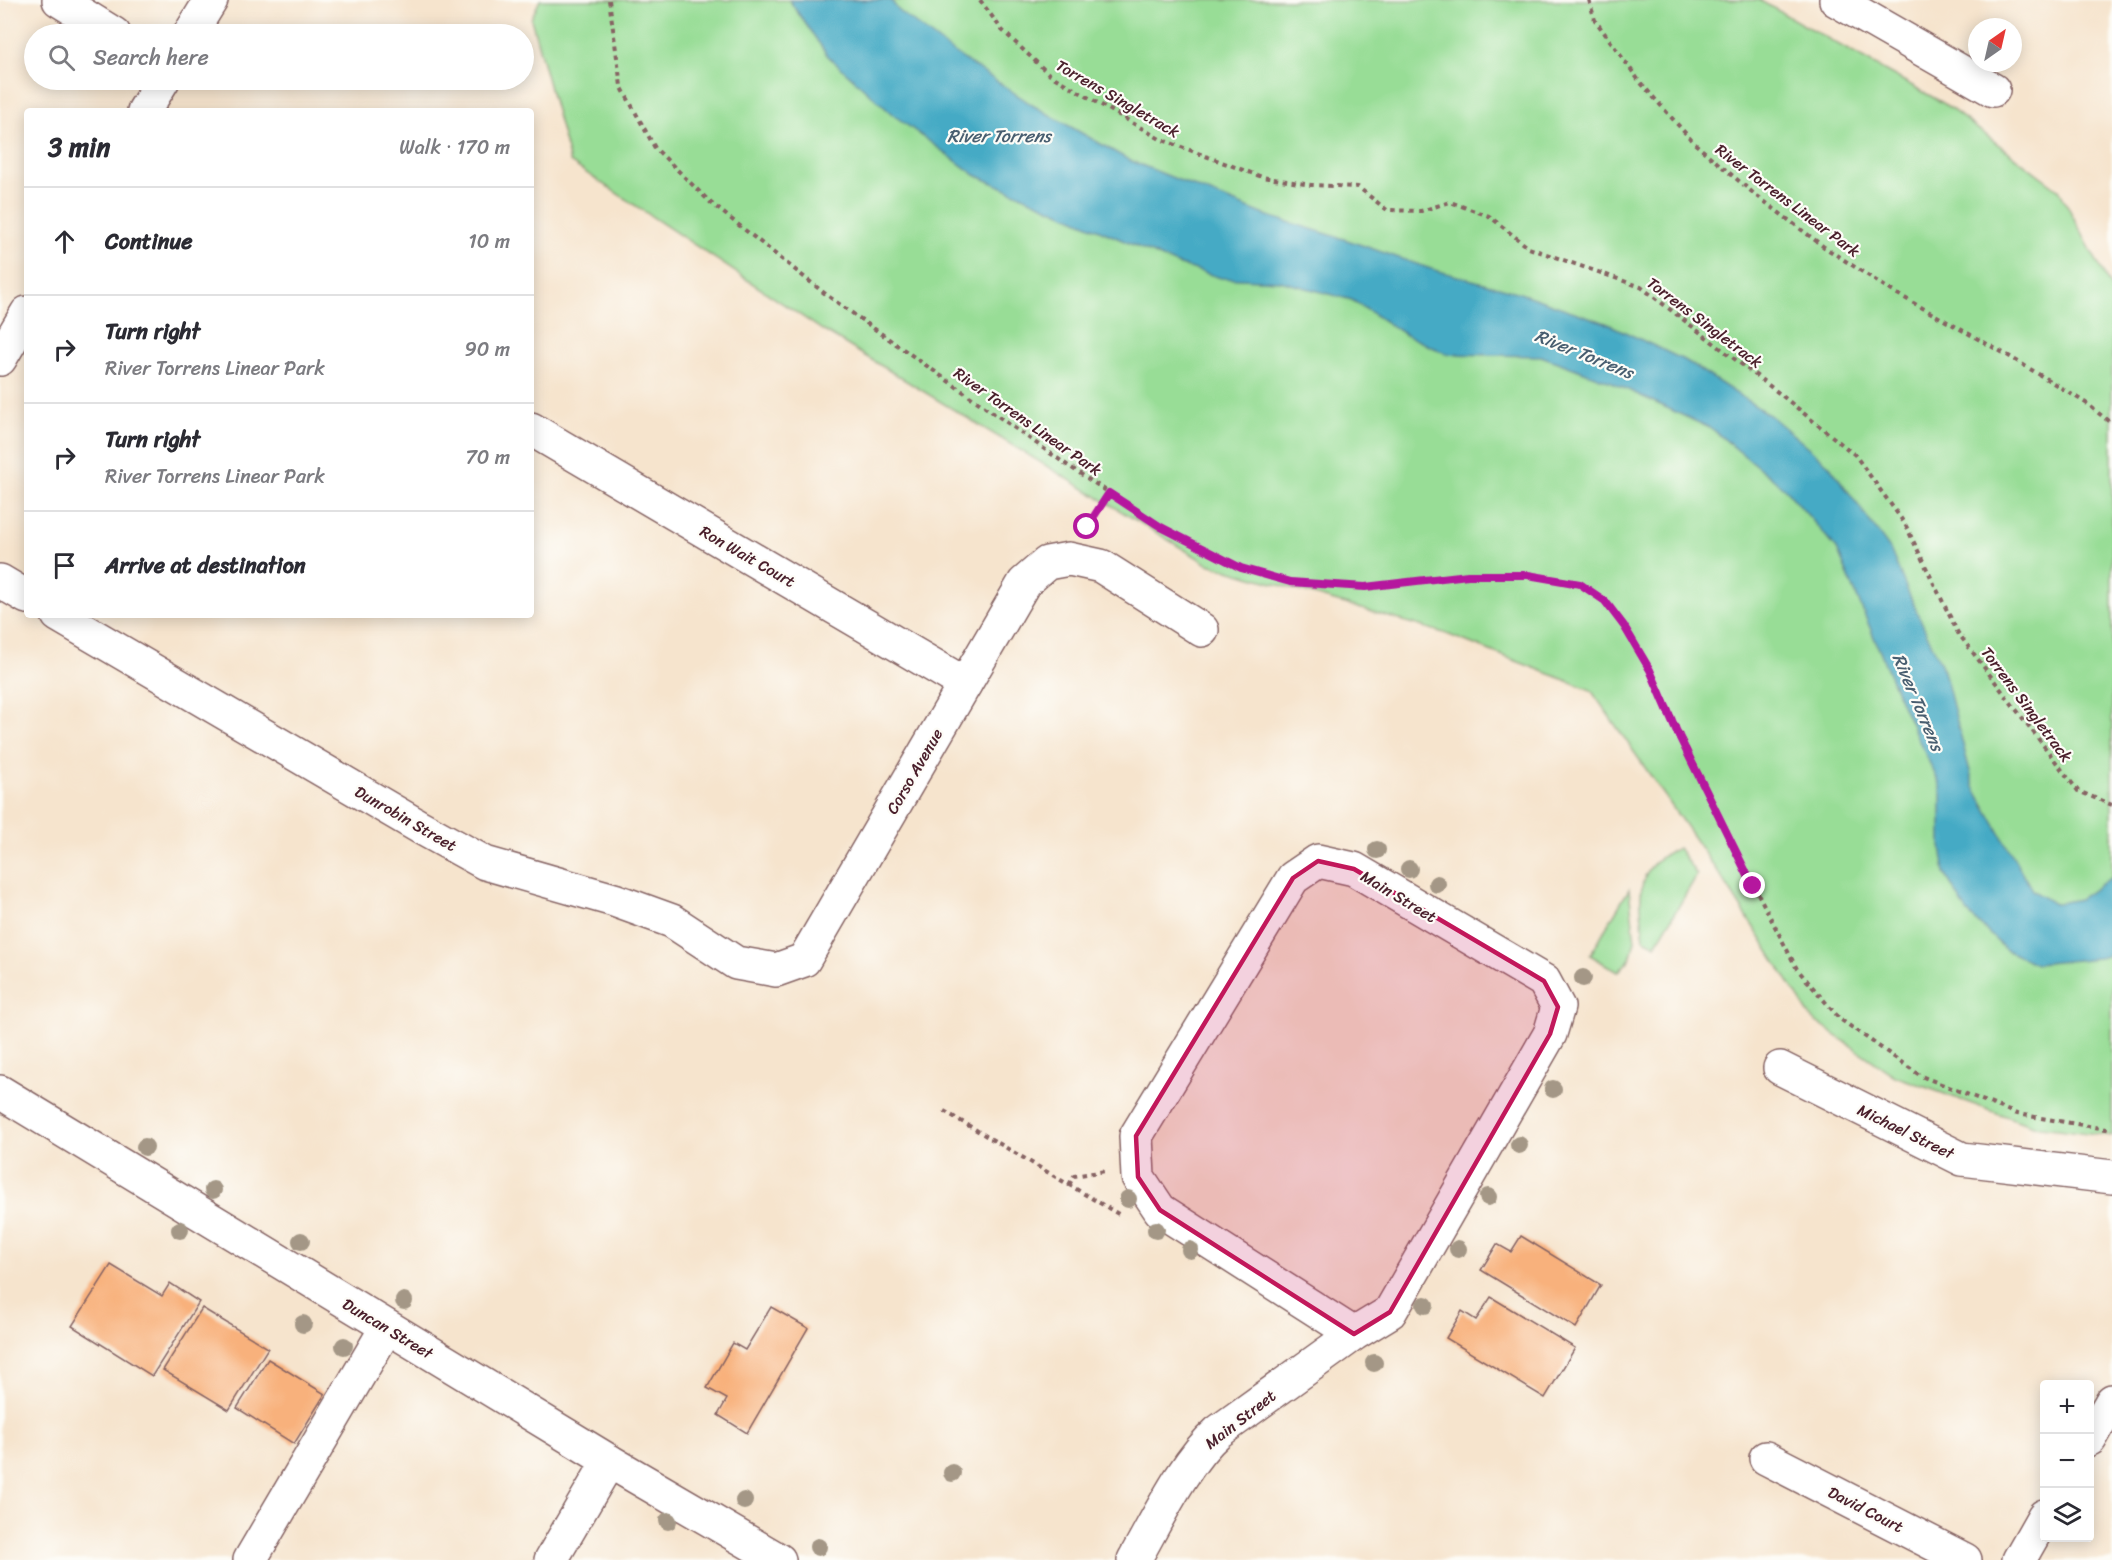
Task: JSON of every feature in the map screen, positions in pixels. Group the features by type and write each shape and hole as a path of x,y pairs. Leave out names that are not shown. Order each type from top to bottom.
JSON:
{"street":[{"path":"59,0 98,24"},
{"path":"196,24 211,0"},
{"path":"1836,0 1993,90"},
{"path":"146,108 157,90"},
{"path":"0,359 24,318"},
{"name":"Ron Wait Court","path":"534,431 965,684"},
{"name":"Corso Avenue","path":"776,969 804,960 1024,583 1047,563 1069,559 1101,566 1202,630"},
{"path":"0,581 24,595"},
{"name":"Dunrobin Street","path":"63,618 420,827 485,862 672,921 736,963 776,969"},
{"name":"Main Street","path":"1134,1560 1192,1461 1206,1442 1354,1334 1390,1312 1550,1034 1558,1007 1544,981 1354,869 1318,861 1293,878 1136,1136 1138,1177 1160,1210 1354,1334"},
{"name":"Michael Street","path":"1780,1068 1962,1159 2112,1178"},
{"name":"Duncan Street","path":"0,1092 609,1461 779,1560"},
{"path":"250,1560 387,1327"},
{"path":"2093,1434 2112,1401"},
{"name":"David Court","path":"1766,1458 1965,1560"},
{"path":"551,1560 609,1461"},
{"path":"2019,1560 2040,1523"}],"path":[{"name":"River Torrens Linear Park","path":"609,0 621,86 655,148 711,203 828,296 1161,527 1241,568 1290,582 1365,587 1468,575 1528,575 1580,584 1605,601 1624,626 1650,670 1721,822 1797,969 1840,1019 1921,1076 2017,1114 2112,1130"},
{"name":"Torrens Singletrack","path":"980,0 1002,30 1050,75 1160,139 1262,177 1311,185 1358,187 1387,210 1421,211 1450,202 1489,216 1529,248 1641,287 1855,455 1905,524 1958,633 2078,791 2112,805"},
{"name":"River Torrens Linear Park","path":"1589,0 1595,20 1640,82 1694,143 1752,192 1834,254 1892,291 2007,355 2086,403 2112,424"},
{"path":"1087,527 1109,493"},
{"path":"944,1111 1122,1216"},
{"path":"1069,1185 1074,1176 1108,1171"}],"highlighted area":[{"path":"1318,861 1354,869 1544,981 1558,1007 1550,1034 1390,1312 1354,1334 1160,1210 1138,1177 1136,1136 1293,878"}],"green space":[{"path":"540,0 1759,0 1943,103 2059,190 2112,290 2112,1136 2033,1126 1895,1076 1812,1019 1728,887 1591,690 1444,633 1208,564 824,331 570,162 531,19"},
{"path":"1678,848 1697,875 1656,945 1644,939 1641,910 1642,885 1653,864"},
{"path":"1629,889 1635,941 1630,959 1618,972 1590,955"}],"water":[{"name":"River Torrens","path":"789,0 891,0 898,10 950,50 1034,106 1129,160 1265,215 1431,269 1517,292 1606,323 1688,362 1771,416 1829,465 1890,549 1944,671 1974,787 2032,890 2054,904 2079,899 2112,877 2112,955 2036,964 2006,950 1967,912 1945,874 1941,846 1941,787 1904,709 1837,549 1786,490 1712,429 1611,382 1541,356 1447,354 1404,334 1352,300 1280,281 1221,278 1174,263 975,175 892,114 828,56"}],"building":[{"path":"1521,1236 1601,1285 1576,1328 1481,1270 1497,1244 1511,1252"},
{"path":"111,1265 162,1296 170,1283 199,1302 152,1376 72,1326"},
{"path":"1491,1297 1575,1348 1545,1398 1446,1338 1462,1311 1476,1320"},
{"path":"771,1307 808,1328 747,1433 718,1415 727,1399 707,1388 733,1343 745,1350"},
{"path":"202,1308 268,1348 229,1410 163,1370"},
{"path":"268,1359 325,1394 294,1444 237,1408"}],"route":[{"path":"1087,527 1109,493 1161,527 1241,568 1290,582 1365,587 1468,575 1528,575 1580,584 1605,601 1624,626 1650,670 1677,732 1753,886"}]}
